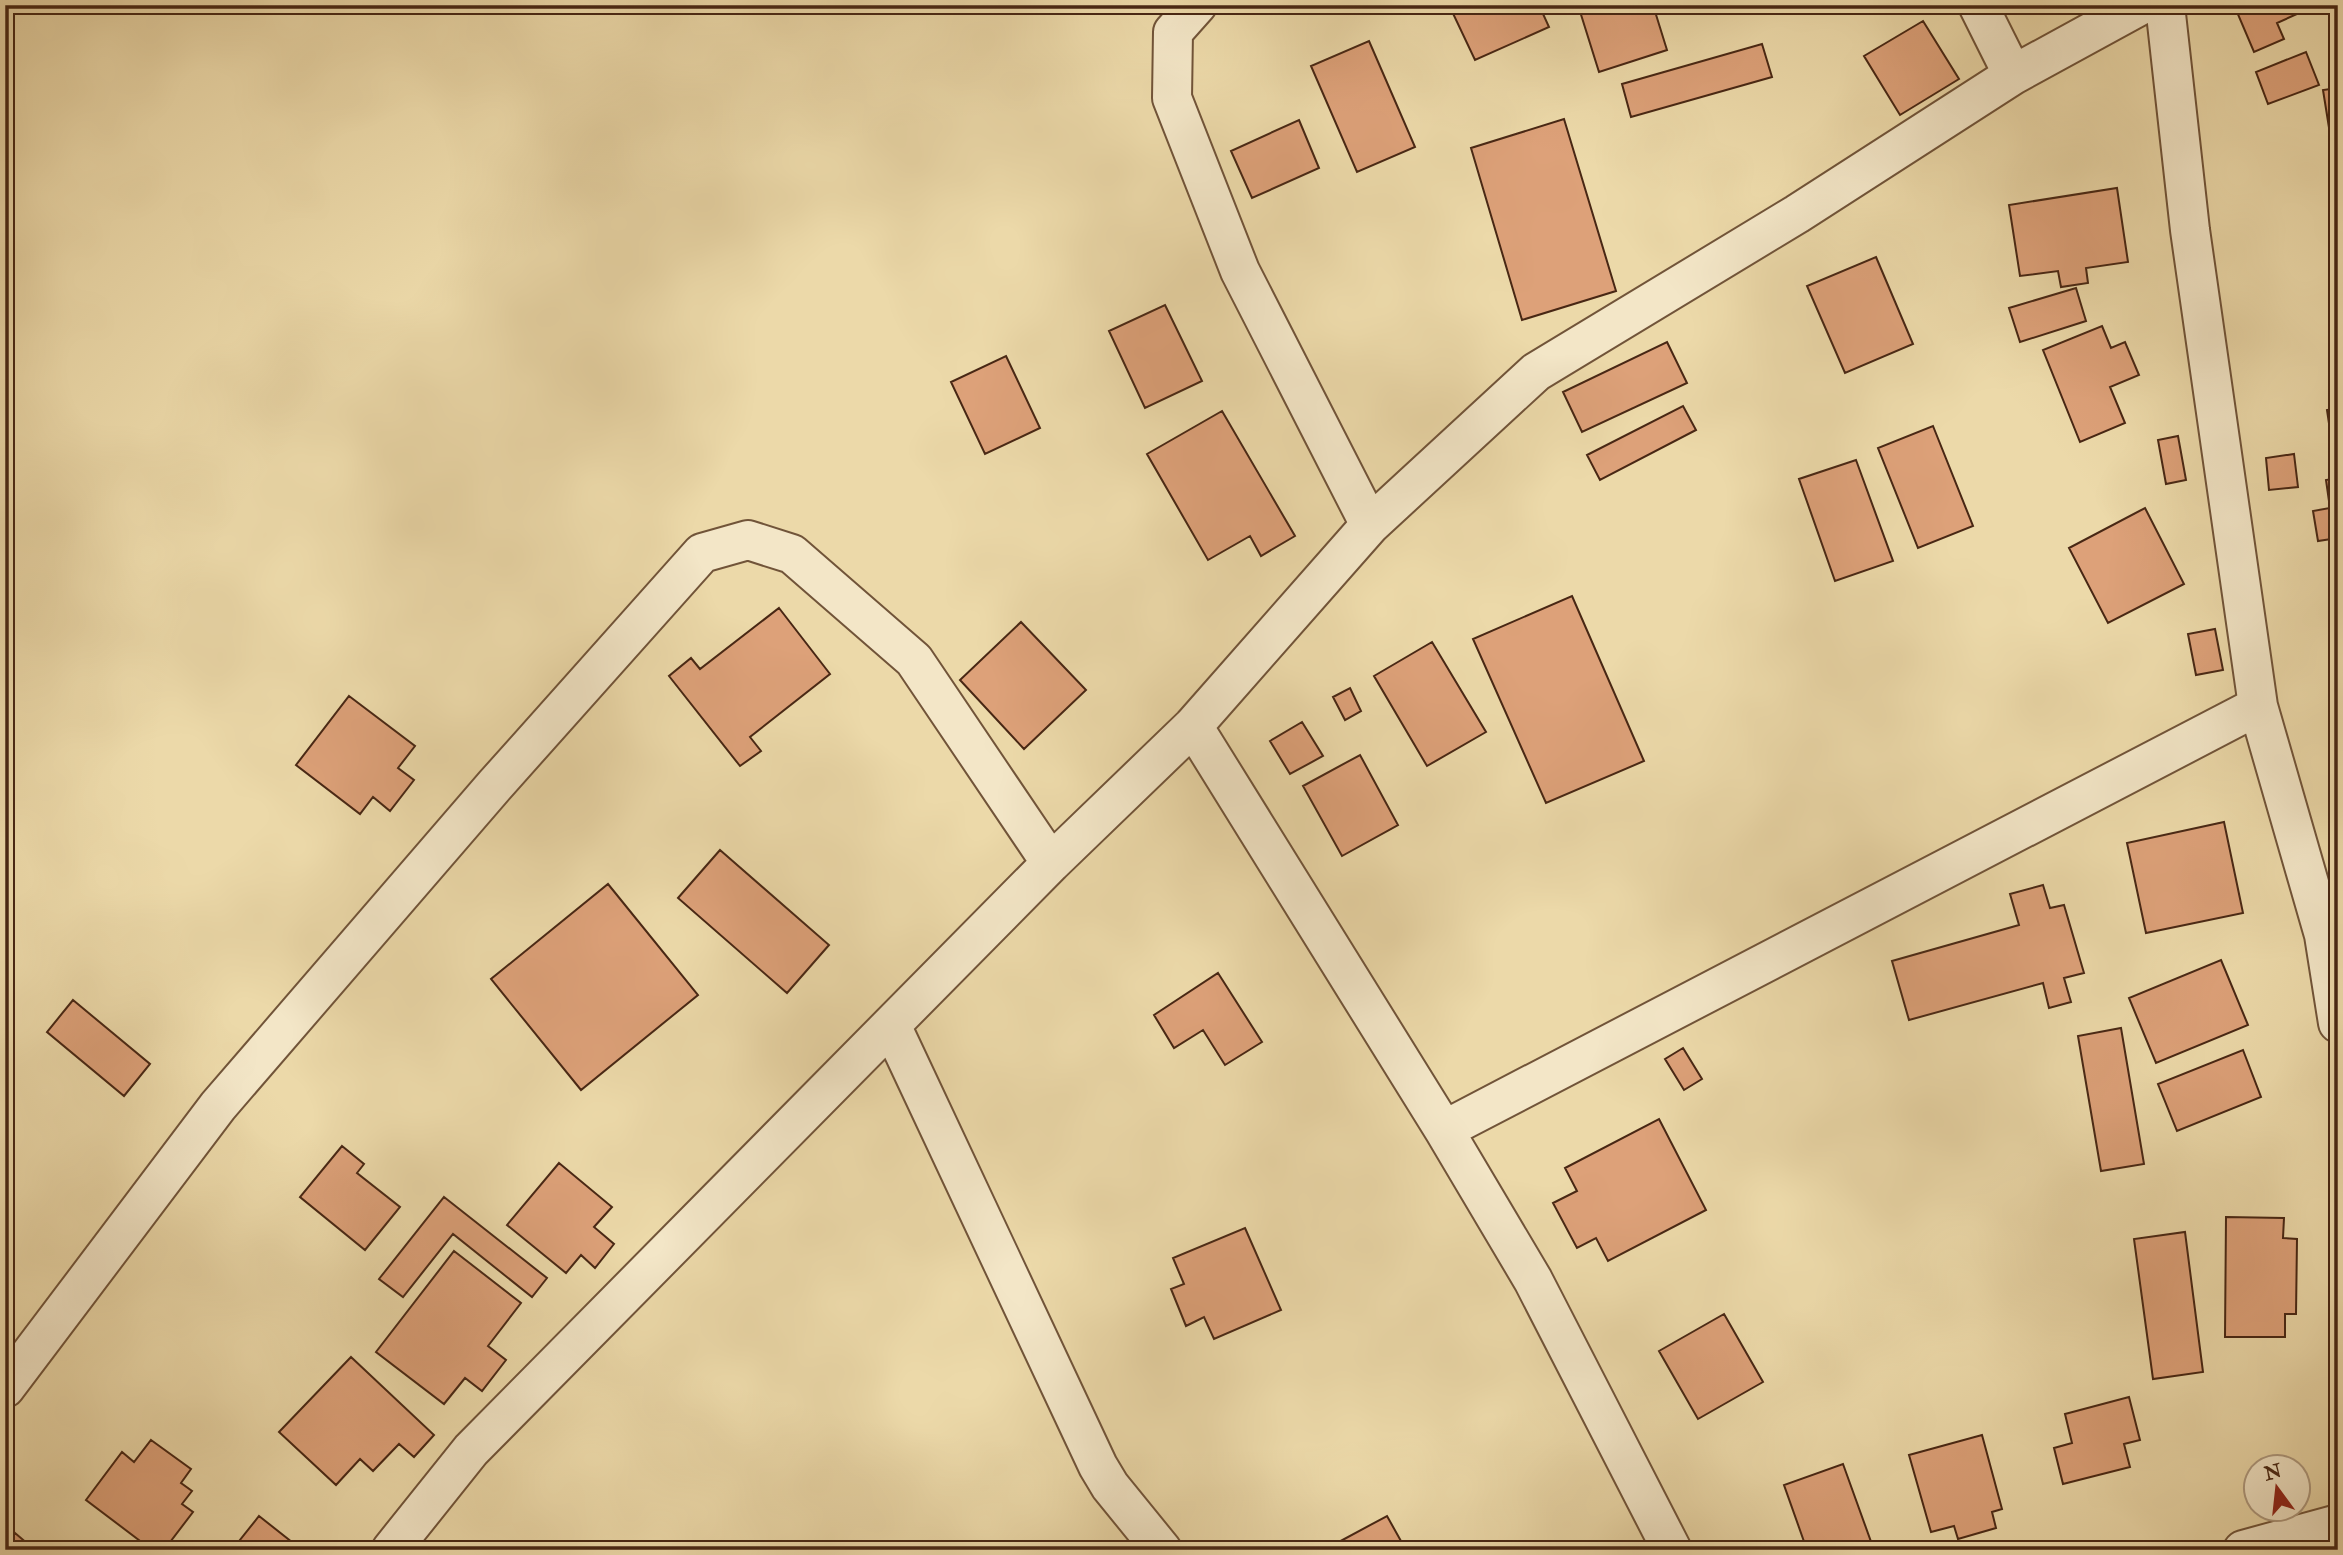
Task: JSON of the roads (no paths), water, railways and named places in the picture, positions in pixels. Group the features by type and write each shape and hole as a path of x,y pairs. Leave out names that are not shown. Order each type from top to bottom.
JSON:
{"street":[{"path":"1197,5 1173,32 1172,98 1240,271 1370,525"},
{"path":"1978,5 2013,75"},
{"path":"391,1550 471,1450 1051,863 1193,726 1370,525 1536,372 1797,214 2013,75 2141,5"},
{"path":"2165,5 2190,230 2258,706 2324,935 2338,1023"},
{"path":"5,1388 218,1106 495,785 702,553 748,540 792,554 914,660 1051,863"},
{"path":"1444,1130 2258,706"},
{"path":"1193,726 1444,1130 1533,1280 1672,1550"},
{"path":"891,1025 1098,1466 1110,1486 1162,1550"},
{"path":"2243,1550 2338,1524"}]}
